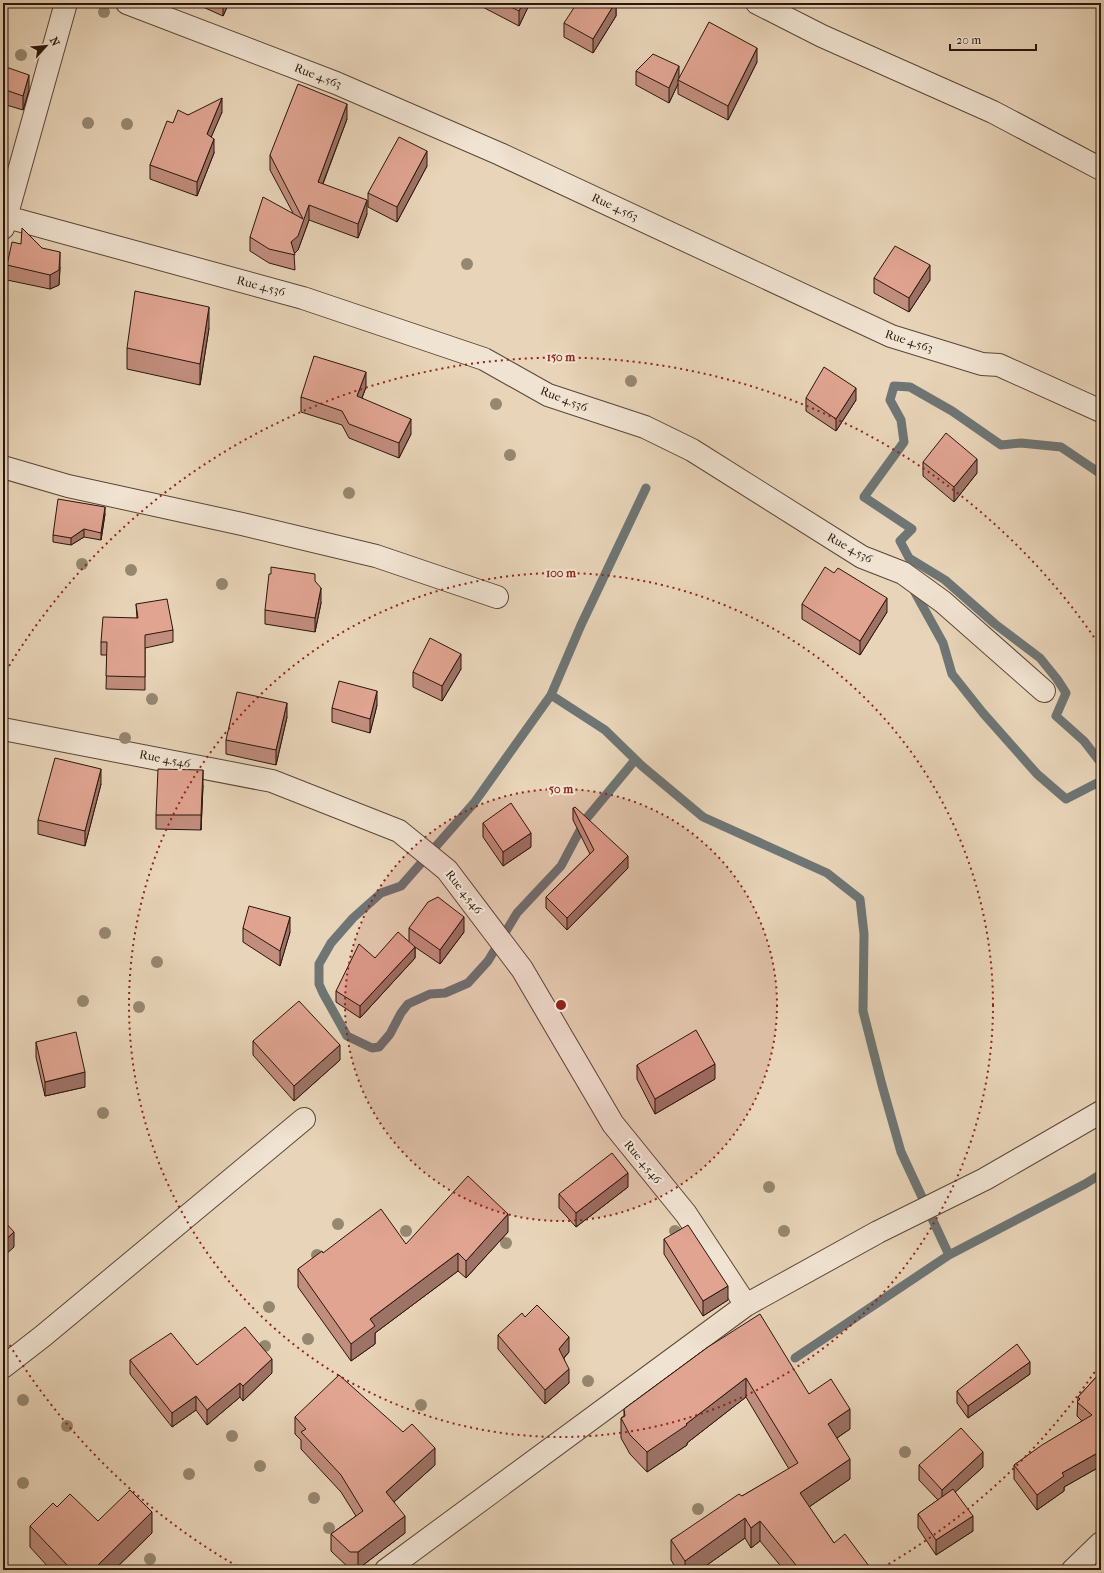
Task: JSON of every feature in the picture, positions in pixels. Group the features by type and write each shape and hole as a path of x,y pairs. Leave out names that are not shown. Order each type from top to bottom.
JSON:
{"street":[{"path":"4,220 66,3"},
{"name":"Rue 4.563","path":"127,3 336,83 464,139 891,336 982,364 999,365 1101,411"},
{"path":"757,3 822,36 993,112 1101,169"},
{"name":"Rue 4.536","path":"4,220 303,298 484,360 548,395 651,430 692,450 862,557 902,573 943,602 1044,691"},
{"path":"3,467 68,486 242,524 376,556 497,597"},
{"name":"Rue 4.546","path":"3,728 272,781 399,831 447,870 522,969 613,1124 686,1214 746,1305"},
{"path":"386,1570 746,1305 878,1232 985,1179 1101,1112"},
{"path":"3,1367 49,1331 304,1119"},
{"path":"1073,1570 1101,1543"}],"building":[{"path":"503,3 523,3 519,11"},
{"path":"577,3 615,3 593,39 564,23"},
{"path":"709,22 757,48 728,106 678,80"},
{"path":"653,54 679,66 669,88 636,71"},
{"path":"3,66 29,75 23,96 3,89"},
{"path":"298,84 347,104 318,182 367,200 358,224 309,205 298,236 291,242 295,255 269,249 250,237 263,197 303,219 270,155"},
{"path":"222,98 207,134 214,139 197,182 150,165 167,121 173,123 178,110 188,115"},
{"path":"399,137 427,151 397,207 368,193"},
{"path":"22,228 42,248 60,252 59,270 50,275 7,265 12,242 21,244"},
{"path":"895,246 930,265 909,298 874,278"},
{"path":"135,291 209,307 200,364 127,348"},
{"path":"314,356 366,372 357,396 411,419 399,443 349,424 342,411 301,397"},
{"path":"824,367 856,388 836,419 806,398"},
{"path":"946,433 977,459 954,487 923,462"},
{"path":"58,499 105,507 101,533 84,529 71,538 53,535"},
{"path":"271,567 315,574 315,581 321,588 315,618 265,610"},
{"path":"825,567 834,573 838,568 887,598 860,641 802,604"},
{"path":"167,599 173,630 145,635 145,677 106,676 107,642 101,642 103,617 138,618 136,604"},
{"path":"430,638 461,654 442,686 413,672"},
{"path":"339,681 377,691 370,719 332,708"},
{"path":"237,692 287,703 276,750 226,740"},
{"path":"55,758 101,769 85,831 38,820"},
{"path":"158,769 203,770 201,815 156,815"},
{"path":"511,803 531,833 503,852 483,823"},
{"path":"575,807 628,856 567,918 546,897 594,850 573,808"},
{"path":"438,897 464,917 440,950 409,928 428,902"},
{"path":"249,906 290,917 280,951 243,928"},
{"path":"398,932 415,947 360,1006 336,991 359,944 375,958"},
{"path":"299,1001 340,1045 294,1086 253,1041"},
{"path":"696,1030 715,1064 655,1099 637,1065"},
{"path":"76,1032 85,1072 45,1082 36,1042"},
{"path":"612,1153 628,1173 576,1213 559,1194"},
{"path":"468,1176 508,1214 466,1261 458,1253 370,1319 375,1326 351,1344 298,1269 322,1251 323,1253 381,1209 406,1244"},
{"path":"3,1220 14,1232 3,1242"},
{"path":"688,1225 728,1286 703,1301 664,1239"},
{"path":"537,1305 569,1337 559,1349 569,1369 545,1390 498,1335 522,1313 525,1317"},
{"path":"760,1314 809,1394 831,1379 850,1409 828,1424 850,1459 800,1493 834,1543 845,1534 872,1570 800,1570 760,1521 751,1528 745,1518 685,1561 671,1540 739,1494 742,1496 798,1463 746,1378 686,1424 687,1425 647,1452 630,1435 621,1418 625,1416 624,1409 708,1347"},
{"path":"245,1327 272,1359 243,1386 240,1383 207,1410 196,1396 172,1413 130,1360 171,1333 197,1365"},
{"path":"1017,1344 1030,1362 968,1406 957,1391"},
{"path":"1099,1374 1101,1376 1101,1451 1062,1473 1064,1476 1037,1495 1014,1465 1042,1445 1092,1415 1077,1402 1080,1399 1078,1397"},
{"path":"339,1375 403,1432 412,1424 435,1448 386,1492 405,1516 358,1552 350,1552 331,1534 363,1511 341,1475 301,1432 306,1429 295,1417"},
{"path":"961,1428 983,1452 942,1490 919,1465"},
{"path":"953,1489 973,1516 936,1540 918,1514"},
{"path":"130,1490 152,1512 96,1567 98,1570 60,1570 67,1565 30,1526 53,1503 57,1507 70,1494 98,1521"}],"waterway":[{"path":"1101,474 1061,447 1021,443 1001,445 952,411 910,387 894,386 890,400 901,420 904,442 864,497 912,529 900,541 909,558 945,580 995,624 1040,658 1066,693 1056,716 1084,741 1101,763"},
{"path":"635,760 586,819 561,866 517,913 488,961 468,983 445,993 430,994 408,1004 401,1013 390,1034 379,1047 372,1048 347,1036 319,984 319,964 331,943 353,918 381,893 401,886 474,803 551,695 581,625 646,488"},
{"path":"912,587 943,643 952,674 983,713 1037,774 1066,799 1101,781"},
{"path":"551,695 605,730 642,766 703,817 827,873 860,899 864,934 863,1011 901,1152 949,1255"},
{"path":"795,1358 949,1255 1085,1184 1101,1174"}]}
